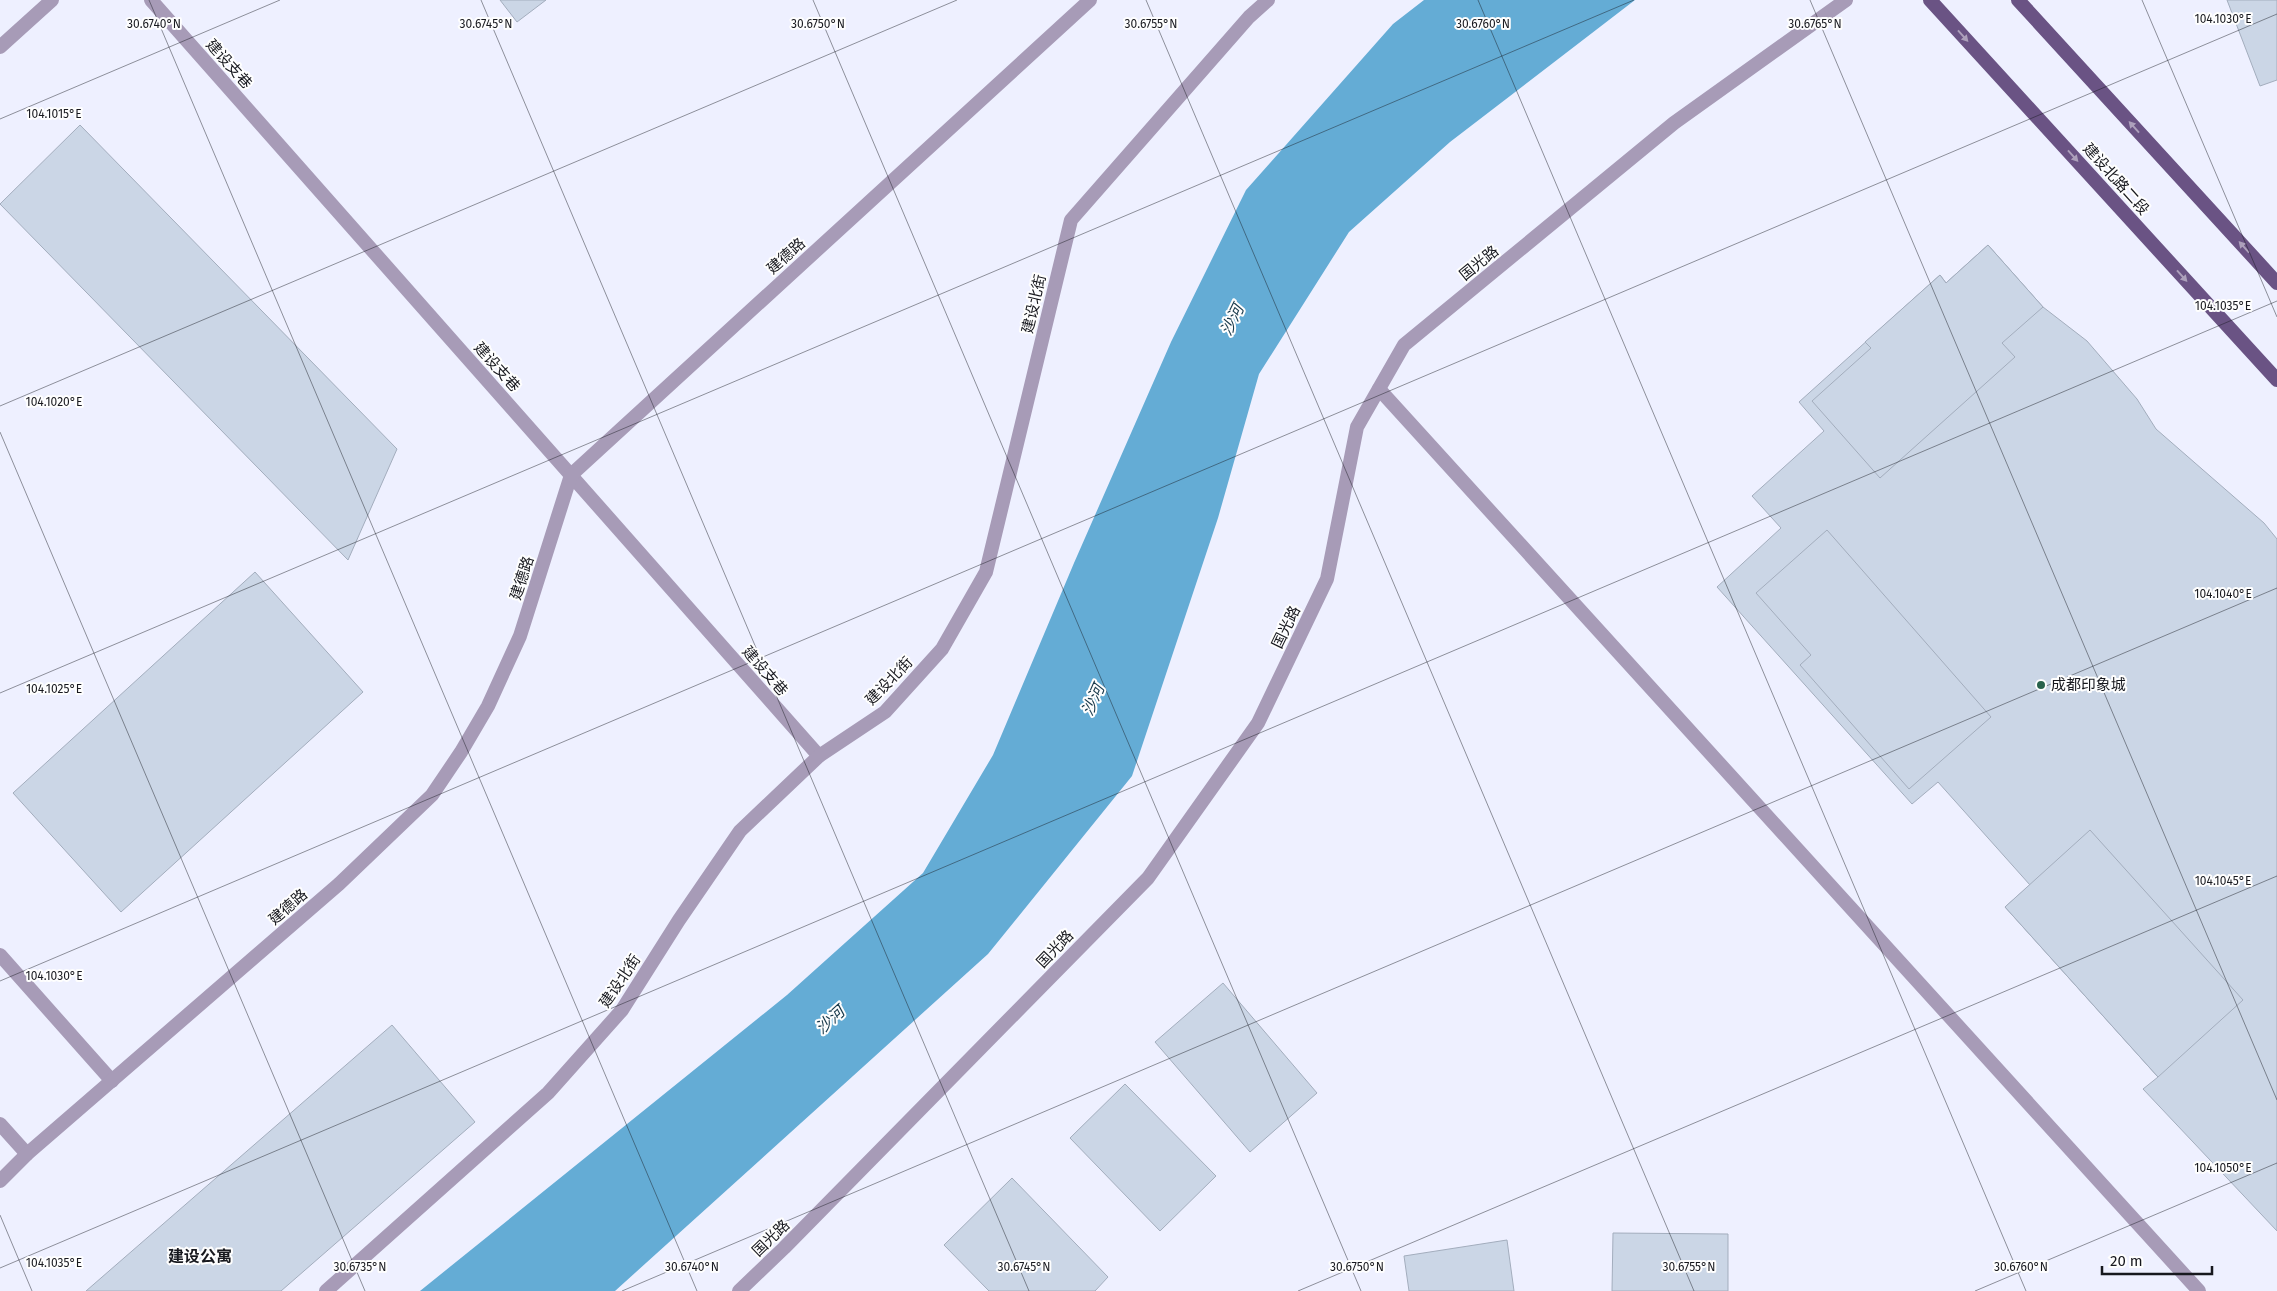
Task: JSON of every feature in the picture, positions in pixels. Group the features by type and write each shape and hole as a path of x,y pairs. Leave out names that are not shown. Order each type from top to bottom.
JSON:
{"main road":[{"name":"建设北路二段","path":"1930,0 2277,380"},
{"path":"2018,0 2277,283"}],"street":[{"path":"0,47 52,0"},
{"name":"建设支巷","path":"151,0 819,756"},
{"name":"建德路","path":"0,1181 27,1154 339,884 432,796 462,752 488,706 520,636 571,475 1090,0"},
{"name":"建设北街","path":"326,1291 548,1092 622,1010 740,831 819,756 885,712 942,648 986,572 1071,220 1249,17 1268,0"},
{"name":"国光路","path":"738,1291 784,1248 1148,878 1258,723 1327,579 1357,427 1404,345 1674,123 1846,0"},
{"path":"1379,389 2199,1291"},
{"path":"0,955 112,1081"},
{"path":"0,1124 27,1154"}],"water":[{"name":"沙河","path":"1424,0 1635,0 1450,142 1349,232 1259,374 1218,518 1132,776 988,954 615,1291 420,1291 787,995 923,873 993,755 1074,563 1171,342 1246,190 1393,24"}],"building":[{"path":"500,0 546,0 517,22"},
{"path":"2227,0 2277,0 2277,80 2260,86"},
{"path":"80,125 397,449 348,560 0,204"},
{"name":"成都印象城","path":"1988,245 2043,307 2087,341 2137,399 2156,429 2264,523 2277,539 2277,1231 2143,1089 2158,1077 2005,907 2030,885 1938,782 1912,804 1717,587 1781,528 1752,496 1824,431 1799,402 1940,275 1946,283"},
{"path":"1988,245 2043,307 2002,343 2015,357 1880,478 1812,401 1871,348 1865,342 1940,275 1946,283"},
{"path":"1827,530 1991,717 1909,789 1800,665 1811,655 1756,593"},
{"path":"255,572 363,692 121,912 13,793"},
{"path":"2090,830 2243,1000 2158,1077 2005,907"},
{"path":"1223,983 1317,1093 1250,1152 1155,1042"},
{"path":"392,1025 475,1122 281,1291 86,1291"},
{"path":"1125,1084 1216,1176 1160,1231 1070,1138"},
{"path":"1012,1178 1108,1277 1095,1291 989,1291 944,1245"},
{"path":"1613,1233 1728,1234 1728,1291 1612,1291"},
{"path":"1507,1240 1514,1291 1409,1291 1404,1256"}],"place":[{"name":"成都印象城","path":"2041,685"}],"district":[{"name":"建设公寓","path":"200,1256"}]}
